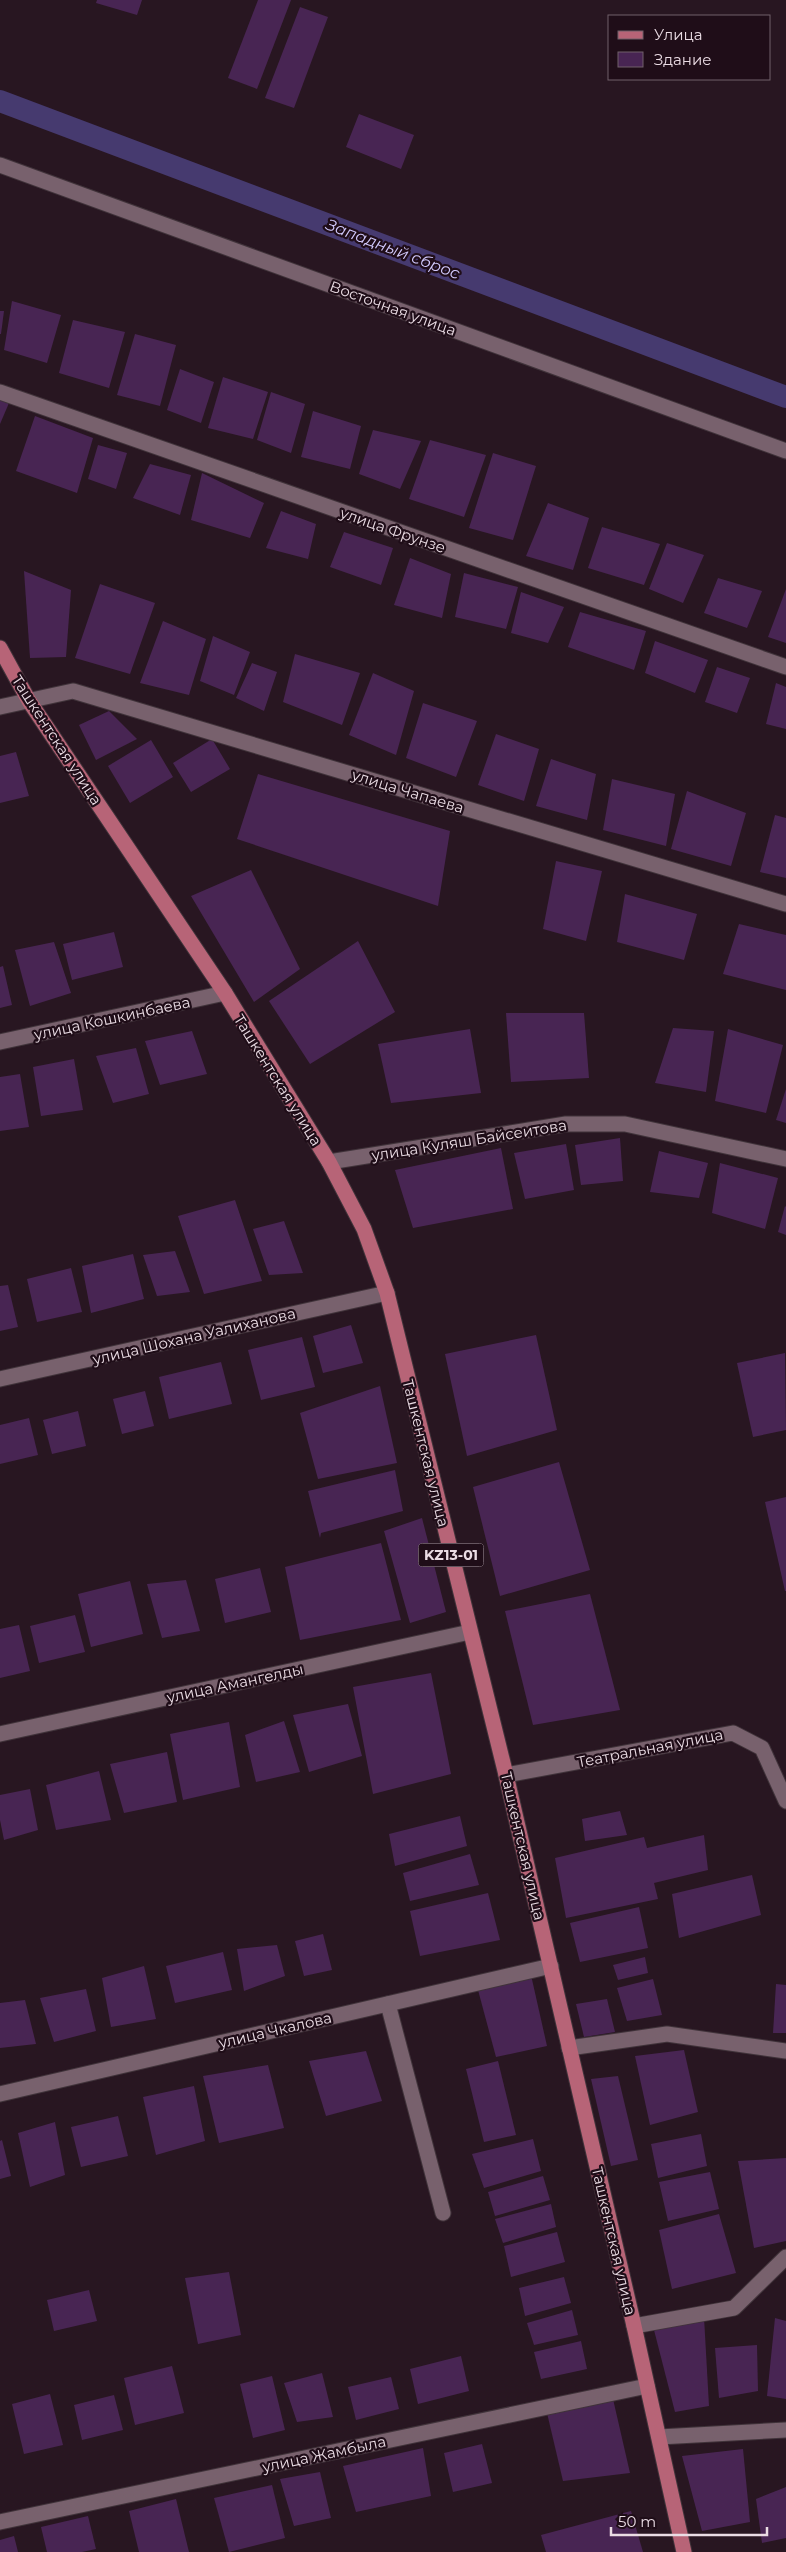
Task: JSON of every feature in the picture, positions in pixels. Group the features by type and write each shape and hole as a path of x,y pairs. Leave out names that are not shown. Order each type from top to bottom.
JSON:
{"main road":[{"name":"Ташкентская улица","path":"0,648 29,701 224,993 329,1162 364,1229 388,1293 551,1966 568,2048 648,2386 684,2552"}],"street":[{"name":"Восточная улица","path":"0,165 786,451"},
{"name":"улица Фрунзе","path":"0,392 786,667"},
{"name":"улица Чапаева","path":"0,708 72,691 786,904"},
{"name":"улица Кошкинбаева","path":"0,1042 224,993"},
{"name":"улица Куляш Байсеитова","path":"329,1162 566,1124 625,1124 786,1159"},
{"name":"улица Шохана Уалиханова","path":"0,1379 388,1293"},
{"name":"улица Амангелды","path":"0,1734 470,1632"},
{"name":"Театральная улица","path":"506,1775 733,1732 762,1748 786,1801"},
{"name":"улица Чкалова","path":"0,2094 551,1966"},
{"path":"388,2004 444,2214"},
{"path":"568,2048 667,2034 786,2051"},
{"path":"634,2326 734,2308 786,2257"},
{"name":"улица Жамбыла","path":"0,2522 648,2386"},
{"path":"659,2437 786,2430"}],"building":[{"path":"97,0 142,0 137,15 96,3"},
{"path":"258,0 291,0 257,89 228,78"},
{"path":"300,7 328,17 294,108 265,98"},
{"path":"359,114 414,135 401,169 346,147"},
{"path":"12,301 61,315 47,363 4,350"},
{"path":"0,311 4,311 1,334 0,334"},
{"path":"73,320 125,332 109,388 59,373"},
{"path":"135,334 176,345 160,406 117,395"},
{"path":"180,369 214,382 201,423 167,410"},
{"path":"223,377 268,392 253,439 208,428"},
{"path":"271,392 305,404 291,453 257,440"},
{"path":"0,399 9,403 0,424"},
{"path":"313,411 361,426 350,469 301,457"},
{"path":"35,416 93,438 77,493 16,471"},
{"path":"373,430 421,441 400,489 359,474"},
{"path":"430,440 486,455 464,517 409,499"},
{"path":"98,445 127,453 116,489 88,479"},
{"path":"493,453 536,466 513,540 469,528"},
{"path":"150,464 191,475 180,515 133,498"},
{"path":"202,473 264,503 250,538 191,520"},
{"path":"548,503 589,518 573,570 526,556"},
{"path":"281,511 316,524 308,559 266,548"},
{"path":"602,527 660,544 644,585 588,568"},
{"path":"344,532 393,548 381,585 330,567"},
{"path":"667,543 704,555 683,603 649,589"},
{"path":"410,558 451,574 442,618 394,605"},
{"path":"24,571 71,590 66,657 30,658"},
{"path":"464,573 518,587 506,629 455,617"},
{"path":"718,578 762,591 747,628 704,613"},
{"path":"100,584 155,603 130,674 75,658"},
{"path":"786,589 786,643 768,637"},
{"path":"521,592 564,607 548,643 511,633"},
{"path":"580,612 646,631 634,670 568,647"},
{"path":"163,621 206,639 189,695 140,683"},
{"path":"213,636 250,652 234,695 200,681"},
{"path":"655,641 708,660 695,693 645,673"},
{"path":"295,654 360,673 342,725 283,702"},
{"path":"252,663 277,672 264,711 236,698"},
{"path":"717,667 750,678 737,713 705,702"},
{"path":"373,673 414,691 396,755 349,735"},
{"path":"776,683 786,687 786,729 766,724"},
{"path":"423,703 477,721 456,777 406,758"},
{"path":"109,711 137,739 96,760 79,725"},
{"path":"496,734 539,749 524,801 478,785"},
{"path":"212,739 230,769 191,792 173,763"},
{"path":"151,740 173,777 130,803 108,766"},
{"path":"16,752 29,796 0,803 0,756"},
{"path":"551,759 596,774 587,820 536,806"},
{"path":"258,774 450,831 438,906 237,839"},
{"path":"612,779 675,794 666,846 603,830"},
{"path":"687,791 746,813 731,866 671,849"},
{"path":"775,815 786,818 786,878 760,872"},
{"path":"556,861 602,871 586,941 543,929"},
{"path":"251,870 300,969 254,1002 191,896"},
{"path":"625,894 697,914 684,960 617,942"},
{"path":"739,924 786,935 786,990 723,974"},
{"path":"114,932 123,967 72,980 63,944"},
{"path":"358,941 395,1012 310,1064 269,1001"},
{"path":"54,942 71,993 30,1006 15,950"},
{"path":"3,966 12,1005 0,1008 0,967"},
{"path":"506,1013 584,1013 589,1078 511,1082"},
{"path":"673,1028 714,1031 706,1092 655,1083"},
{"path":"470,1029 481,1093 391,1103 378,1044"},
{"path":"728,1029 783,1045 766,1113 715,1101"},
{"path":"192,1031 207,1074 160,1085 145,1041"},
{"path":"136,1048 149,1094 113,1103 96,1056"},
{"path":"74,1059 83,1110 41,1116 33,1067"},
{"path":"20,1074 29,1127 0,1131 0,1077"},
{"path":"786,1089 786,1123 776,1120"},
{"path":"620,1138 623,1181 581,1185 575,1145"},
{"path":"566,1144 574,1190 525,1199 514,1153"},
{"path":"501,1148 513,1209 413,1228 395,1170"},
{"path":"659,1151 708,1163 699,1198 650,1192"},
{"path":"720,1163 778,1178 765,1229 712,1213"},
{"path":"235,1200 262,1281 204,1294 178,1216"},
{"path":"786,1207 786,1235 778,1232"},
{"path":"284,1221 303,1273 269,1275 253,1229"},
{"path":"175,1251 190,1292 157,1296 143,1255"},
{"path":"133,1254 144,1299 91,1313 82,1266"},
{"path":"71,1268 82,1312 37,1322 27,1279"},
{"path":"8,1285 18,1327 0,1331 0,1286"},
{"path":"351,1325 363,1363 323,1373 313,1336"},
{"path":"536,1335 557,1430 467,1456 445,1354"},
{"path":"302,1337 315,1387 261,1400 248,1350"},
{"path":"785,1353 786,1430 753,1437 737,1363"},
{"path":"221,1362 232,1404 169,1419 159,1377"},
{"path":"380,1386 397,1463 318,1479 300,1413"},
{"path":"145,1391 154,1426 122,1434 113,1399"},
{"path":"78,1411 86,1446 52,1454 43,1420"},
{"path":"29,1418 38,1455 0,1464 0,1425"},
{"path":"559,1462 590,1570 500,1596 473,1487"},
{"path":"395,1470 403,1511 321,1533 320,1538 308,1491"},
{"path":"786,1497 786,1591 785,1591 765,1502"},
{"path":"422,1518 446,1612 410,1623 384,1531"},
{"path":"381,1543 401,1620 300,1640 285,1567"},
{"path":"260,1568 271,1612 225,1623 215,1579"},
{"path":"186,1580 200,1631 162,1638 147,1584"},
{"path":"130,1581 143,1634 91,1647 78,1594"},
{"path":"590,1594 620,1710 533,1725 505,1611"},
{"path":"75,1615 85,1652 39,1663 30,1626"},
{"path":"19,1625 30,1671 0,1678 0,1629"},
{"path":"431,1673 451,1774 373,1794 353,1687"},
{"path":"348,1704 362,1756 309,1772 293,1715"},
{"path":"284,1721 300,1772 256,1782 245,1735"},
{"path":"229,1722 240,1787 183,1800 170,1734"},
{"path":"167,1752 177,1802 124,1813 110,1764"},
{"path":"99,1771 111,1820 56,1830 46,1785"},
{"path":"30,1789 38,1830 4,1840 0,1820 0,1795"},
{"path":"620,1811 627,1835 585,1841 582,1819"},
{"path":"460,1816 467,1846 395,1866 389,1834"},
{"path":"704,1835 708,1870 654,1883 658,1899 566,1918 555,1858 644,1837 647,1848"},
{"path":"470,1854 479,1885 410,1901 403,1873"},
{"path":"752,1875 761,1915 679,1938 672,1894"},
{"path":"488,1893 500,1940 420,1956 410,1911"},
{"path":"639,1907 648,1948 580,1962 570,1923"},
{"path":"323,1934 332,1970 304,1976 295,1941"},
{"path":"277,1945 285,1976 244,1991 237,1949"},
{"path":"223,1952 232,1990 175,2003 166,1966"},
{"path":"645,1957 648,1973 618,1980 613,1965"},
{"path":"144,1966 156,2019 111,2027 102,1978"},
{"path":"531,1975 547,2046 496,2057 478,1990"},
{"path":"653,1979 662,2015 627,2021 617,1988"},
{"path":"776,1984 786,1985 786,2033 773,2033"},
{"path":"86,1989 96,2031 54,2042 40,1998"},
{"path":"607,1999 615,2032 584,2037 576,2004"},
{"path":"25,2000 36,2044 0,2048 0,2003"},
{"path":"684,2050 698,2112 650,2125 635,2056"},
{"path":"366,2051 382,2101 326,2116 309,2061"},
{"path":"498,2061 516,2135 484,2142 466,2069"},
{"path":"268,2065 284,2128 219,2143 203,2076"},
{"path":"618,2076 638,2160 611,2166 591,2079"},
{"path":"194,2086 205,2141 156,2155 143,2097"},
{"path":"118,2116 128,2156 81,2167 71,2127"},
{"path":"55,2122 65,2175 30,2187 18,2133"},
{"path":"701,2134 707,2166 658,2178 651,2144"},
{"path":"533,2139 541,2171 484,2188 472,2154"},
{"path":"2,2140 11,2176 0,2179 0,2141"},
{"path":"786,2158 786,2241 754,2248 738,2161"},
{"path":"710,2172 719,2209 668,2221 659,2182"},
{"path":"543,2176 550,2200 495,2216 488,2192"},
{"path":"551,2204 556,2227 503,2243 495,2219"},
{"path":"719,2214 736,2273 672,2289 659,2230"},
{"path":"557,2232 565,2262 511,2277 504,2246"},
{"path":"229,2272 241,2335 198,2344 185,2278"},
{"path":"564,2277 571,2303 525,2316 519,2288"},
{"path":"89,2290 97,2321 54,2331 47,2300"},
{"path":"572,2310 578,2335 534,2345 527,2323"},
{"path":"704,2317 709,2406 675,2412 654,2330"},
{"path":"775,2318 786,2321 786,2399 767,2396"},
{"path":"581,2341 587,2369 541,2379 534,2352"},
{"path":"757,2345 758,2391 719,2398 715,2348"},
{"path":"461,2356 469,2391 418,2404 410,2369"},
{"path":"172,2366 184,2413 135,2425 124,2378"},
{"path":"322,2373 333,2417 297,2422 284,2383"},
{"path":"272,2376 285,2430 253,2438 240,2384"},
{"path":"391,2377 399,2409 356,2420 348,2387"},
{"path":"50,2394 63,2445 24,2454 12,2404"},
{"path":"114,2395 123,2430 82,2440 74,2405"},
{"path":"613,2399 630,2473 563,2481 547,2413"},
{"path":"482,2444 492,2483 453,2492 444,2453"},
{"path":"423,2448 431,2496 356,2512 343,2466"},
{"path":"743,2449 750,2522 702,2531 682,2456"},
{"path":"320,2472 331,2518 294,2526 280,2479"},
{"path":"272,2485 285,2538 229,2552 214,2498"},
{"path":"786,2487 786,2538 762,2543 756,2499"},
{"path":"176,2499 189,2552 139,2552 129,2511"},
{"path":"631,2511 643,2552 546,2552 541,2535"},
{"path":"88,2516 96,2549 82,2552 47,2552 41,2527"},
{"path":"14,2536 18,2552 0,2552 0,2540"}],"waterway":[{"name":"Западный сброс","path":"0,101 786,397"}]}
